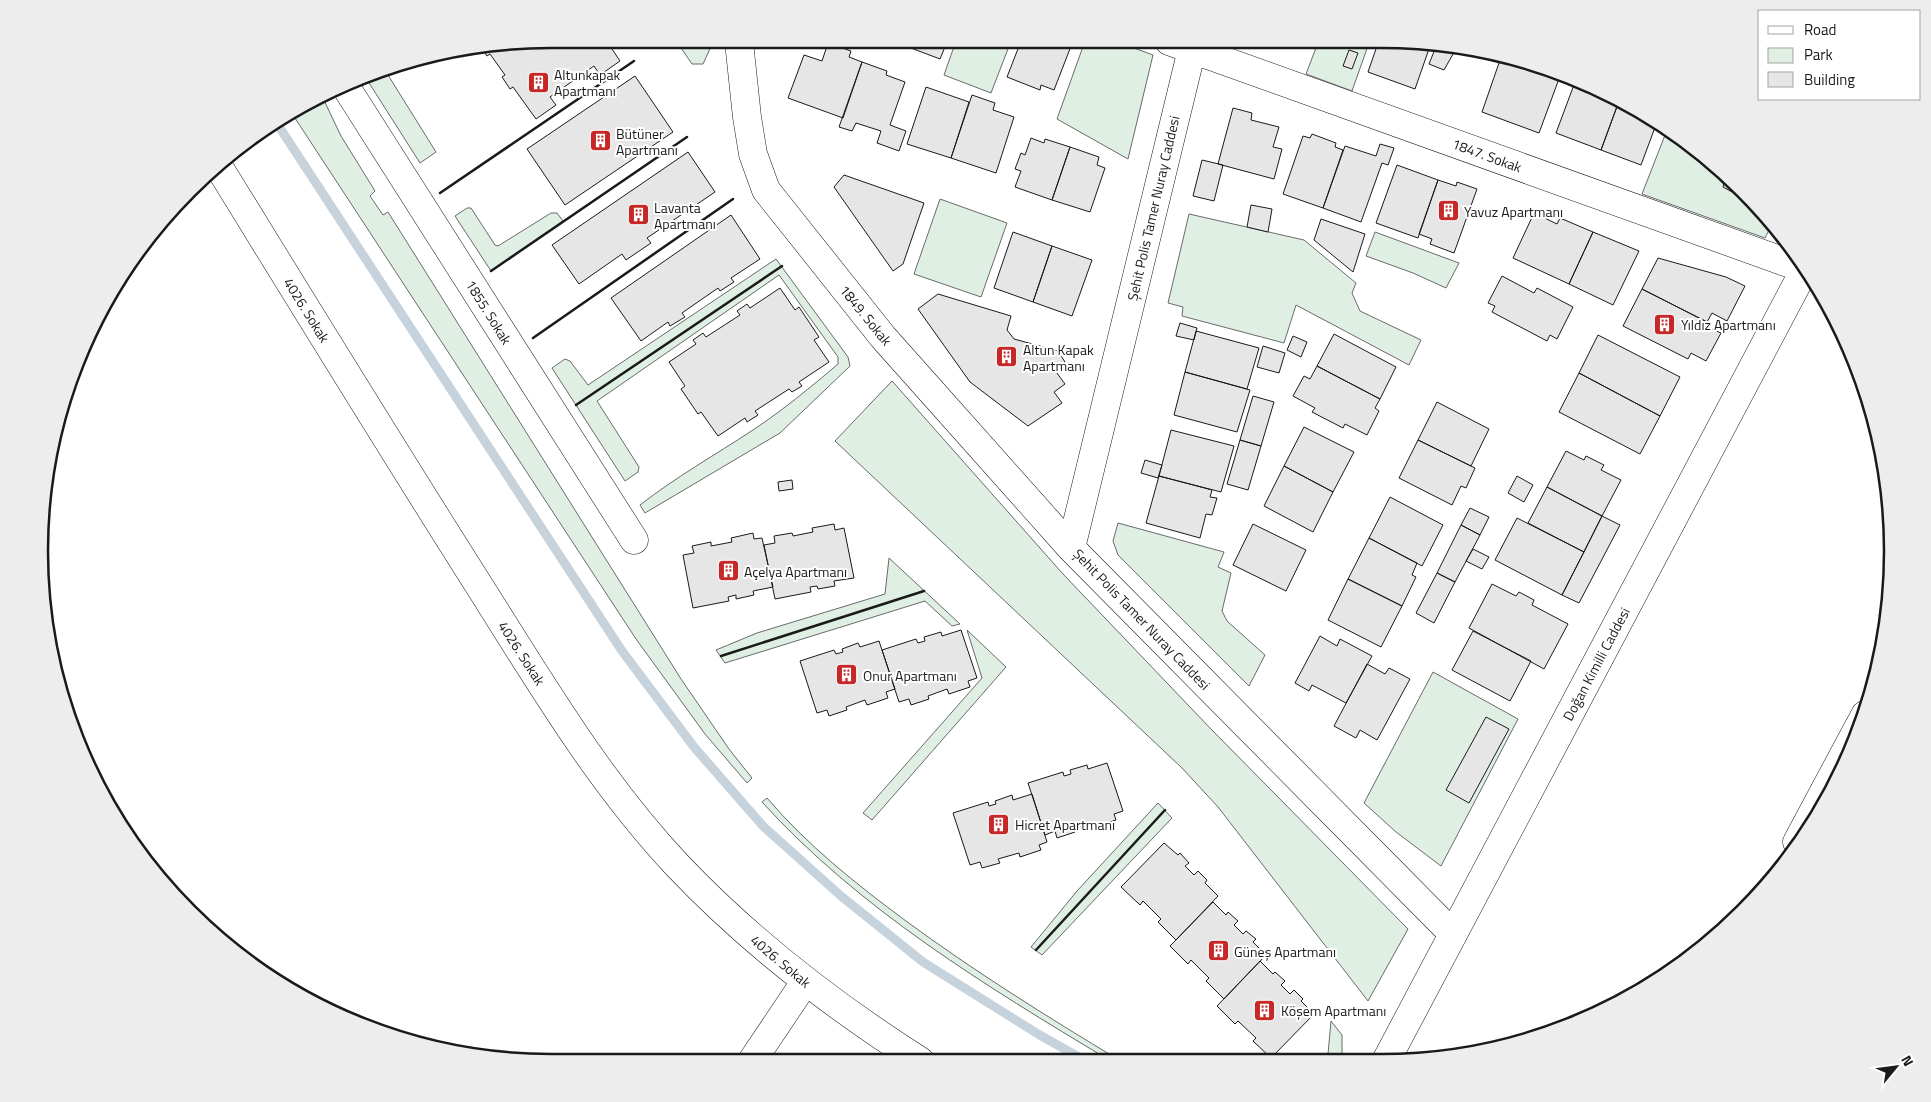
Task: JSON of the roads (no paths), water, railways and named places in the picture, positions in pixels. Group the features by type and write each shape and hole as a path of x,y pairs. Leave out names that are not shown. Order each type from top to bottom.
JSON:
{"street":[{"name":"1849. Sokak","path":"740,48 753,154 766,190 883,337 1070,548"},
{"name":"Şehit Polis Tamer Nuray Caddesi","path":"1184,48 1070,548 1453,934"},
{"name":"1847. Sokak","path":"1199,48 1795,265"},
{"name":"1855. Sokak","path":"348,90 634,540"},
{"name":"4026. Sokak","path":"221,170 500,619 551,699 616,792 677,864 746,932 806,982 910,1054"},
{"name":"Doğan Kimilli Caddesi","path":"1390,1054 1802,275"},
{"path":"757,1054 806,982"}],"waterway":[{"path":"279,127 622,651 694,747 764,827 841,896 923,962 1073,1054"}],"place":[{"name":"Altunkapak Apartmanı","path":"538,82"},
{"name":"Bütüner Apartmanı","path":"600,141"},
{"name":"Yavuz Apartmanı","path":"1448,211"},
{"name":"Lavanta Apartmanı","path":"638,215"},
{"name":"Yıldız Apartmanı","path":"1665,324"},
{"name":"Altun Kapak Apartmanı","path":"1007,357"},
{"name":"Açelya Apartmanı","path":"728,571"},
{"name":"Onur Apartmanı","path":"847,675"},
{"name":"Hicret Apartmanı","path":"999,824"},
{"name":"Güneş Apartmanı","path":"1218,951"},
{"name":"Köşem Apartmanı","path":"1265,1010"}]}
